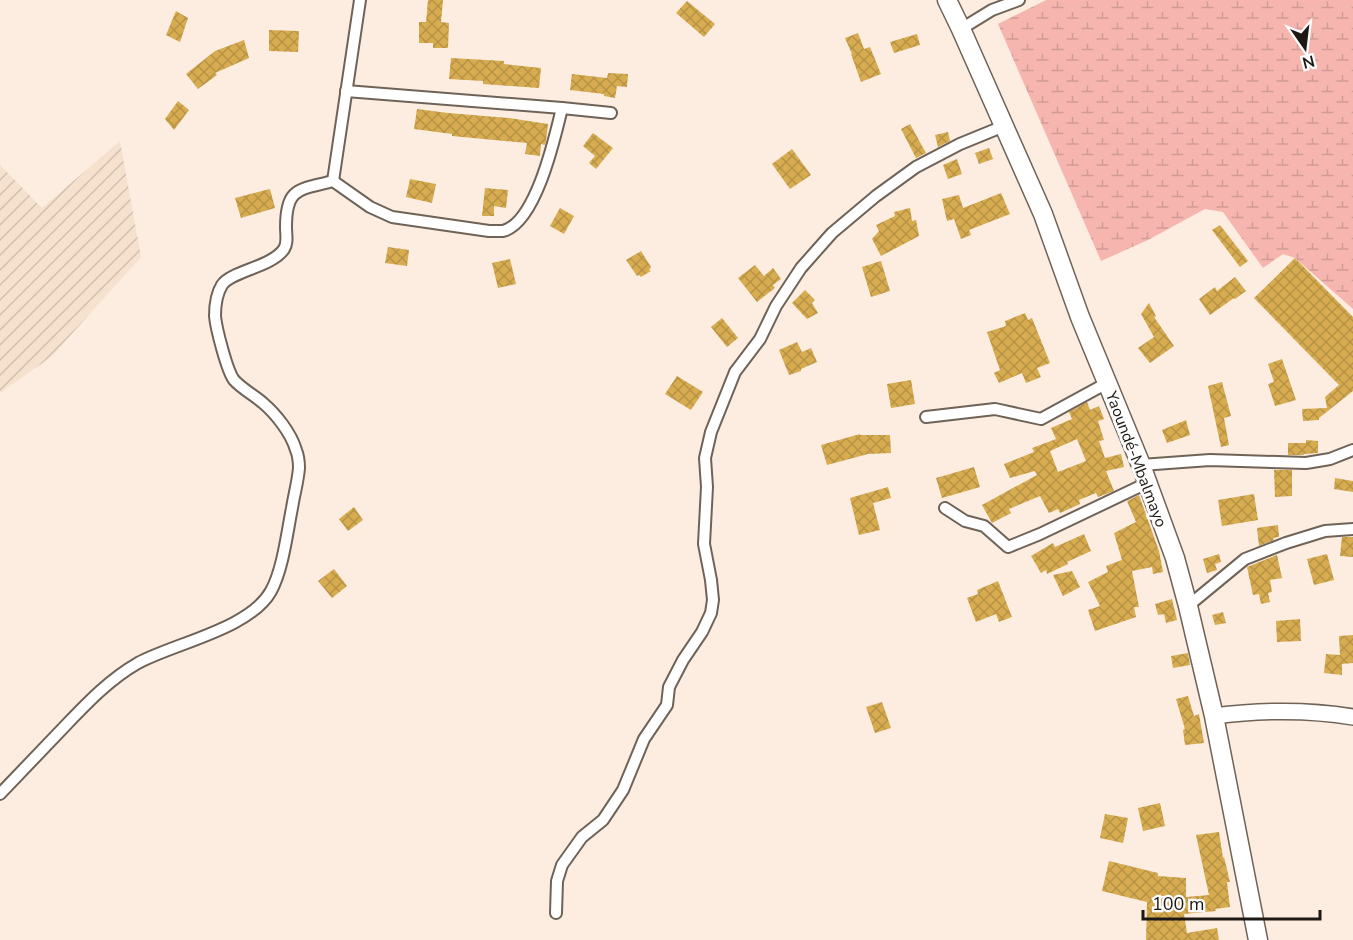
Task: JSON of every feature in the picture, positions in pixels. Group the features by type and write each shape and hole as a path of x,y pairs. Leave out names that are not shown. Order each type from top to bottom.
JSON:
{"highway":[{"name":"Yaoundé-Mbalmayo","path":"946,0 1044,214 1080,317 1141,465 1175,558 1214,716 1258,940"}],"main road":[{"path":"1214,716 1277,711 1326,713 1353,717"}],"street":[{"path":"333,181 360,0"},
{"path":"961,29 992,10 1019,0"},
{"path":"346,91 611,113"},
{"path":"0,794 100,690 137,663 222,628 245,616 263,602 272,589 283,556 299,467 296,450 290,436 276,416 233,379 228,369 215,317 222,284 229,278 252,269 284,250 288,204 294,193 333,181 370,207 392,217 503,231 513,226 525,213 537,189 553,145 562,108"},
{"path":"556,913 557,881 562,865 582,837 603,820 623,790 644,739 667,705 669,687 711,613 713,600 711,580 704,544 707,487 705,459 711,432 735,372 760,339 776,306 801,268 832,233 876,196 916,167 960,144 1004,126"},
{"path":"926,417 995,409 1041,419 1107,383"},
{"path":"1141,465 1210,460 1306,463 1330,459 1353,450"},
{"path":"945,508 965,521 984,526 1008,547 1147,483"},
{"path":"1188,606 1245,559 1325,531 1353,529"}],"shaded area":[{"path":"120,141 141,257 51,357 0,393 0,165 42,208"}],"green space":[{"path":"1046,0 1353,0 1353,309 1295,258 1283,254 1263,268 1223,212 1205,209 1148,240 1101,261 998,24"}],"building":[{"path":"428,0 443,0 441,22 449,23 448,48 433,48 433,43 419,43 419,22 426,22"},
{"path":"687,1 715,24 704,37 676,13"},
{"path":"176,11 188,18 180,42 166,35"},
{"path":"269,30 299,31 298,52 269,51"},
{"path":"858,33 864,49 870,47 881,74 861,82 845,38"},
{"path":"917,34 920,45 894,53 890,42"},
{"path":"244,40 249,58 215,73 217,75 198,89 186,74 215,51"},
{"path":"451,58 504,61 504,64 541,68 539,88 449,79"},
{"path":"608,73 628,74 627,87 617,86 615,98 604,96 604,94 570,90 572,74 607,78"},
{"path":"178,101 189,110 174,130 165,119"},
{"path":"417,109 548,124 545,145 541,144 540,156 525,154 527,143 452,136 452,134 414,129"},
{"path":"910,124 926,153 916,158 901,129"},
{"path":"948,132 950,141 938,147 935,135"},
{"path":"593,133 613,148 596,169 589,163 595,156 583,146"},
{"path":"989,148 993,159 979,164 975,153"},
{"path":"792,149 811,175 790,189 772,164"},
{"path":"957,159 962,174 948,179 943,165"},
{"path":"410,179 436,184 432,203 406,197"},
{"path":"485,188 508,190 506,208 494,206 494,216 482,216"},
{"path":"270,189 275,208 241,218 235,198"},
{"path":"1001,193 1010,214 969,230 971,235 961,239 954,219 947,221 942,199 959,195 963,208"},
{"path":"560,208 574,216 564,234 550,226"},
{"path":"910,208 912,221 916,220 919,236 881,256 872,239 879,231 876,225 895,216 894,212"},
{"path":"1220,225 1248,261 1240,267 1212,230"},
{"path":"388,247 409,250 407,266 385,263"},
{"path":"641,251 651,271 641,277 637,276 626,260"},
{"path":"1295,258 1353,317 1353,391 1319,420 1303,421 1302,409 1327,408 1325,397 1339,385 1254,298"},
{"path":"510,259 516,284 498,288 492,263"},
{"path":"881,261 890,291 871,297 862,267"},
{"path":"755,265 764,276 773,268 781,279 773,285 775,288 757,302 738,278"},
{"path":"1235,277 1246,291 1210,315 1199,299 1215,287 1217,291"},
{"path":"805,290 815,300 812,303 818,313 807,319 792,303"},
{"path":"1149,303 1156,316 1154,317 1174,346 1150,363 1138,348 1154,337 1141,314"},
{"path":"1025,313 1028,320 1032,318 1050,363 1037,368 1041,377 1026,383 1022,373 999,383 994,373 1000,370 987,332 1006,326 1005,321"},
{"path":"722,318 738,338 727,347 711,327"},
{"path":"797,342 802,352 811,348 817,362 789,375 779,350"},
{"path":"1282,359 1296,400 1275,406 1268,384 1274,382 1268,364"},
{"path":"677,376 703,392 691,410 665,394"},
{"path":"911,380 915,404 891,408 887,384"},
{"path":"1222,382 1231,416 1224,418 1229,445 1221,447 1208,386"},
{"path":"1087,402 1090,410 1099,406 1104,419 1098,421 1104,440 1099,441 1105,458 1121,454 1124,467 1106,471 1114,491 1098,497 1096,493 1079,500 1080,504 1060,513 1058,509 1049,513 1040,496 1009,509 1011,513 992,523 982,505 1037,475 1035,471 1010,478 1004,464 1034,452 1032,448 1056,439 1051,428 1072,419 1069,412","holes":["1077,439 1086,461 1058,472 1050,451"]},
{"path":"1186,420 1190,435 1167,443 1162,430"},
{"path":"860,434 890,435 891,453 868,454 827,465 821,445"},
{"path":"1306,440 1318,441 1318,453 1288,455 1288,443 1306,443"},
{"path":"974,467 980,487 942,498 936,478"},
{"path":"1274,470 1292,470 1292,496 1275,497"},
{"path":"1335,478 1353,481 1353,492 1334,489"},
{"path":"888,487 891,498 873,503 880,530 859,535 850,498"},
{"path":"1254,494 1258,520 1222,526 1218,500"},
{"path":"1139,495 1159,551 1163,572 1153,574 1152,567 1132,571 1139,607 1134,607 1136,617 1095,631 1088,610 1100,606 1088,582 1108,572 1106,566 1122,560 1114,533 1136,522 1127,501"},
{"path":"354,507 363,520 348,531 339,519"},
{"path":"1278,525 1279,537 1259,546 1257,528"},
{"path":"1084,534 1091,551 1047,574 1046,570 1041,573 1031,556 1053,543 1055,547"},
{"path":"1342,537 1353,537 1353,557 1340,556"},
{"path":"1219,554 1221,562 1215,564 1217,570 1207,573 1203,559"},
{"path":"1327,554 1334,580 1314,585 1307,559"},
{"path":"1277,555 1282,578 1270,580 1272,592 1268,593 1270,602 1261,604 1259,594 1253,595 1247,567"},
{"path":"334,569 347,586 332,598 318,581"},
{"path":"1072,571 1080,587 1063,596 1053,575"},
{"path":"998,581 1012,617 999,622 996,614 976,622 967,598 978,594 977,590"},
{"path":"1172,599 1177,620 1166,623 1164,614 1158,615 1155,604"},
{"path":"1223,612 1226,623 1215,625 1212,615"},
{"path":"1300,619 1301,641 1277,642 1276,621"},
{"path":"1353,635 1353,663 1342,664 1342,675 1324,673 1326,654 1340,655 1339,636"},
{"path":"1188,653 1190,665 1173,668 1171,656"},
{"path":"1188,696 1194,716 1199,714 1204,743 1185,745 1183,730 1185,729 1176,699"},
{"path":"882,702 891,728 875,733 866,707"},
{"path":"1160,803 1165,826 1143,831 1138,808"},
{"path":"1105,814 1128,818 1123,843 1100,838"},
{"path":"1219,832 1230,882 1227,882 1230,907 1215,909 1216,911 1184,914 1187,933 1217,928 1219,940 1146,940 1147,902 1102,891 1109,861 1158,873 1158,876 1186,878 1186,897 1209,895 1196,835"}]}
